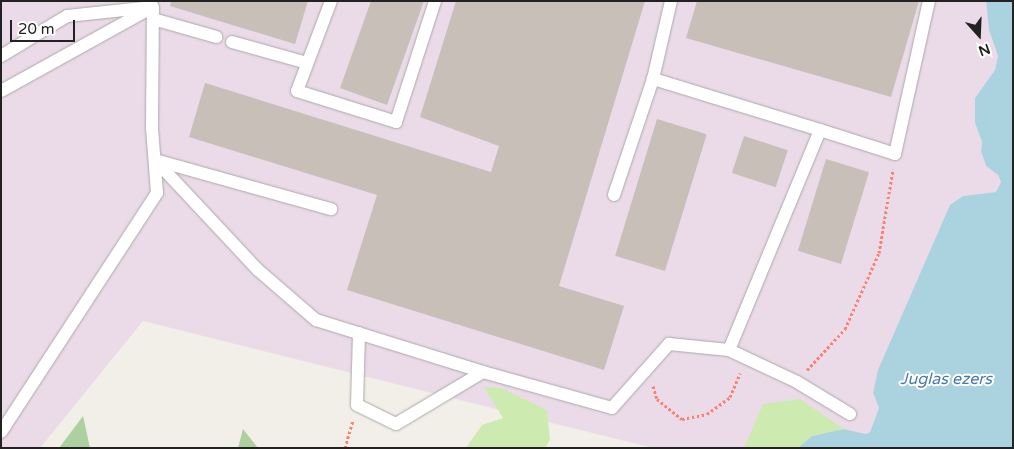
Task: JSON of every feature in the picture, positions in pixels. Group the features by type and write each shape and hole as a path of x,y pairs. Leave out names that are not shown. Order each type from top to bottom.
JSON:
{"lane":[{"path":"331,1 297,91 396,122 435,1"},
{"path":"614,195 653,78 671,1"},
{"path":"653,78 895,154 929,1"},
{"path":"1,56 67,16 154,9 216,37"},
{"path":"1,91 154,9"},
{"path":"1,432 157,193 152,128 154,9"},
{"path":"232,42 307,64"},
{"path":"729,350 820,130"},
{"path":"155,160 331,209"},
{"path":"155,160 258,270 316,320 483,372 612,408 669,344 729,350 797,382 850,414"},
{"path":"359,334 357,405 396,424 483,372"}],"path":[{"path":"797,382 845,328 879,254 895,154"},
{"path":"647,369 657,399 682,419 706,414 730,397 747,358"},
{"path":"345,448 357,405"}],"shaded area":[{"path":"1,1 986,1 989,30 998,56 995,70 975,98 975,123 982,142 981,151 986,166 998,175 1001,182 996,192 963,196 873,393 879,408 870,432 866,434 844,429 812,436 798,448 653,448 143,321 40,448 1,448"}],"green space":[{"path":"484,387 501,388 547,410 550,440 545,448 466,448 482,425 503,418"},
{"path":"800,399 844,429 812,436 798,448 744,448 763,404"},
{"path":"83,416 90,448 59,448"},
{"path":"243,429 258,448 238,448"}],"water":[{"name":"Juglas ezers","path":"986,1 1013,1 1013,448 798,448 812,436 844,429 866,434 870,432 879,408 873,393 878,370 950,205 963,196 996,192 1001,182 998,175 986,166 981,151 982,142 975,123 975,98 995,70 998,56 989,30"}],"building":[{"path":"171,1 308,1 295,44 170,6"},
{"path":"371,1 424,1 387,105 340,88"},
{"path":"456,1 645,1 559,286 624,306 604,370 347,290 377,195 189,137 205,83 491,172 499,146 420,117"},
{"path":"697,1 919,1 891,97 686,38"},
{"path":"657,119 707,134 665,271 615,256"},
{"path":"744,136 788,150 776,187 732,173"},
{"path":"826,159 869,172 841,264 798,251"}]}
